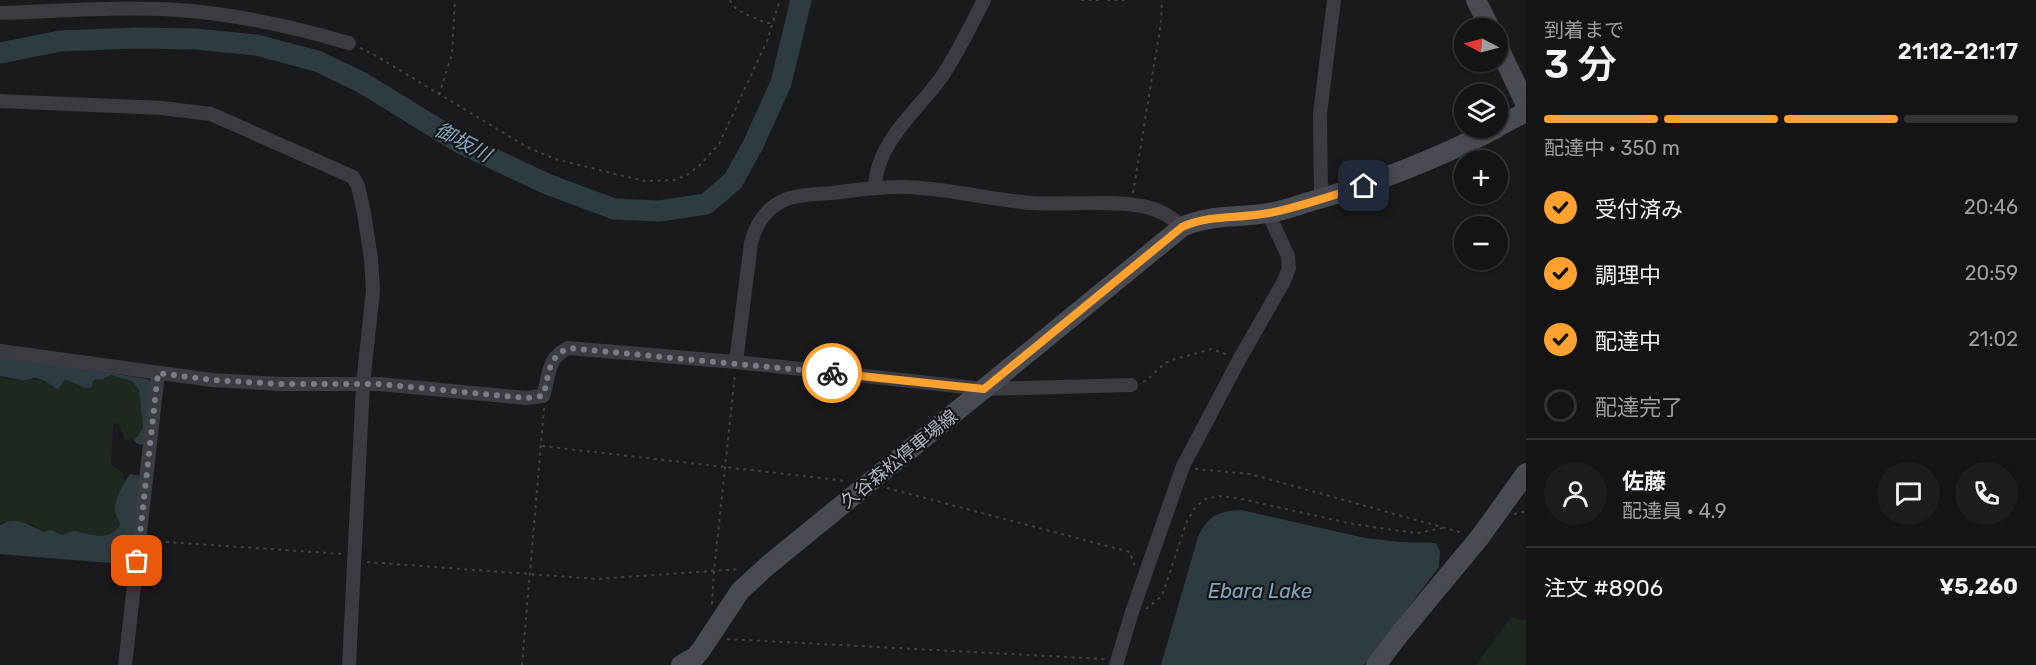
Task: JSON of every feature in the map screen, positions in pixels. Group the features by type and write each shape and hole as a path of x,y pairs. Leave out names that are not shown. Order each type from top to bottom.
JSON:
{"main road":[{"path":"1476,0 1485,18"},
{"path":"1508,67 1526,105"},
{"name":"久谷森松停車場線","path":"1508,121 1526,112"},
{"name":"久谷森松停車場線","path":"691,662 711,639 740,591 766,567 1182,227 1196,221 1216,217 1268,213 1364,186 1476,138"},
{"path":"1376,665 1480,537 1526,473"}],"street":[{"path":"875,187 875,172 895,135 904,121 939,81 956,55 984,0"},
{"path":"1321,198 1320,114 1334,0"},
{"path":"0,13 110,8 178,10 258,21 349,43"},
{"path":"0,101 162,108 211,114 353,177 358,186 364,213 372,281 363,384 349,665"},
{"path":"736,362 751,243 755,228 774,205 788,199 875,187 906,187 1029,202 1131,205 1164,213 1182,227"},
{"path":"1113,660 1183,466 1289,268 1288,256 1268,213"},
{"path":"0,351 212,380 281,384 363,384 526,398 543,396 551,362 559,352 568,348 736,362 984,389 1131,385"},
{"path":"125,665 158,373"}],"path":[{"path":"439,95 452,54 455,0"},
{"path":"730,0 738,11 765,22 770,23 775,20"},
{"path":"349,43 374,54 527,147 555,159 644,181 674,180 699,166 719,144 756,67 775,20 780,0"},
{"path":"1081,0 1102,0"},
{"path":"1107,0 1126,0"},
{"path":"1131,205 1161,23 1162,0"},
{"path":"1131,385 1147,380 1166,363 1212,349 1239,360"},
{"path":"712,605 736,362"},
{"path":"522,665 545,416 543,396"},
{"path":"1183,466 1195,470 1250,474 1480,537"},
{"path":"1132,612 1140,613 1162,596 1187,521 1195,508 1205,499 1219,496 1237,498 1348,523 1418,533 1443,528"},
{"path":"139,540 597,579 766,567"},
{"path":"711,639 1113,660"}],"shaded area":[{"path":"111,375 126,378 137,385 142,417 140,433 132,439 125,440 119,424 114,423 113,427 111,465 123,474 125,480 116,530 102,537 77,532 65,535 44,532 32,524 4,522 0,525 0,376 10,380 42,381 53,387 65,379 76,383 101,380"},
{"path":"1511,617 1526,621 1526,665 1476,665"}],"water":[{"path":"0,356 148,379 151,383 145,443 141,445 133,439 138,436 143,427 139,390 132,381 111,375 101,380 96,379 92,387 86,388 65,379 58,389 34,378 24,380 0,376"},
{"path":"130,474 141,476 132,561 110,563 0,554 0,525 6,522 23,522 44,532 51,530 62,535 75,531 105,536 115,531 120,525 116,513 116,502"},
{"name":"Ebara Lake","path":"1241,510 1365,538 1436,543 1440,551 1439,567 1364,665 1161,665 1198,537 1210,519 1220,513"}],"waterway":[{"name":"御坂川","path":"0,53 60,41 137,38 195,39 256,45 317,61 361,82 462,144 547,184 614,209 659,211 706,204 733,181 753,145 781,83 801,0"}],"way so far":[{"path":"137,561 158,373 212,380 281,384 379,384 526,398 543,396 551,362 559,352 568,348 714,360 832,373"}],"route":[{"path":"832,373 984,389 1182,227 1196,221 1216,217 1268,213 1364,186"}]}
